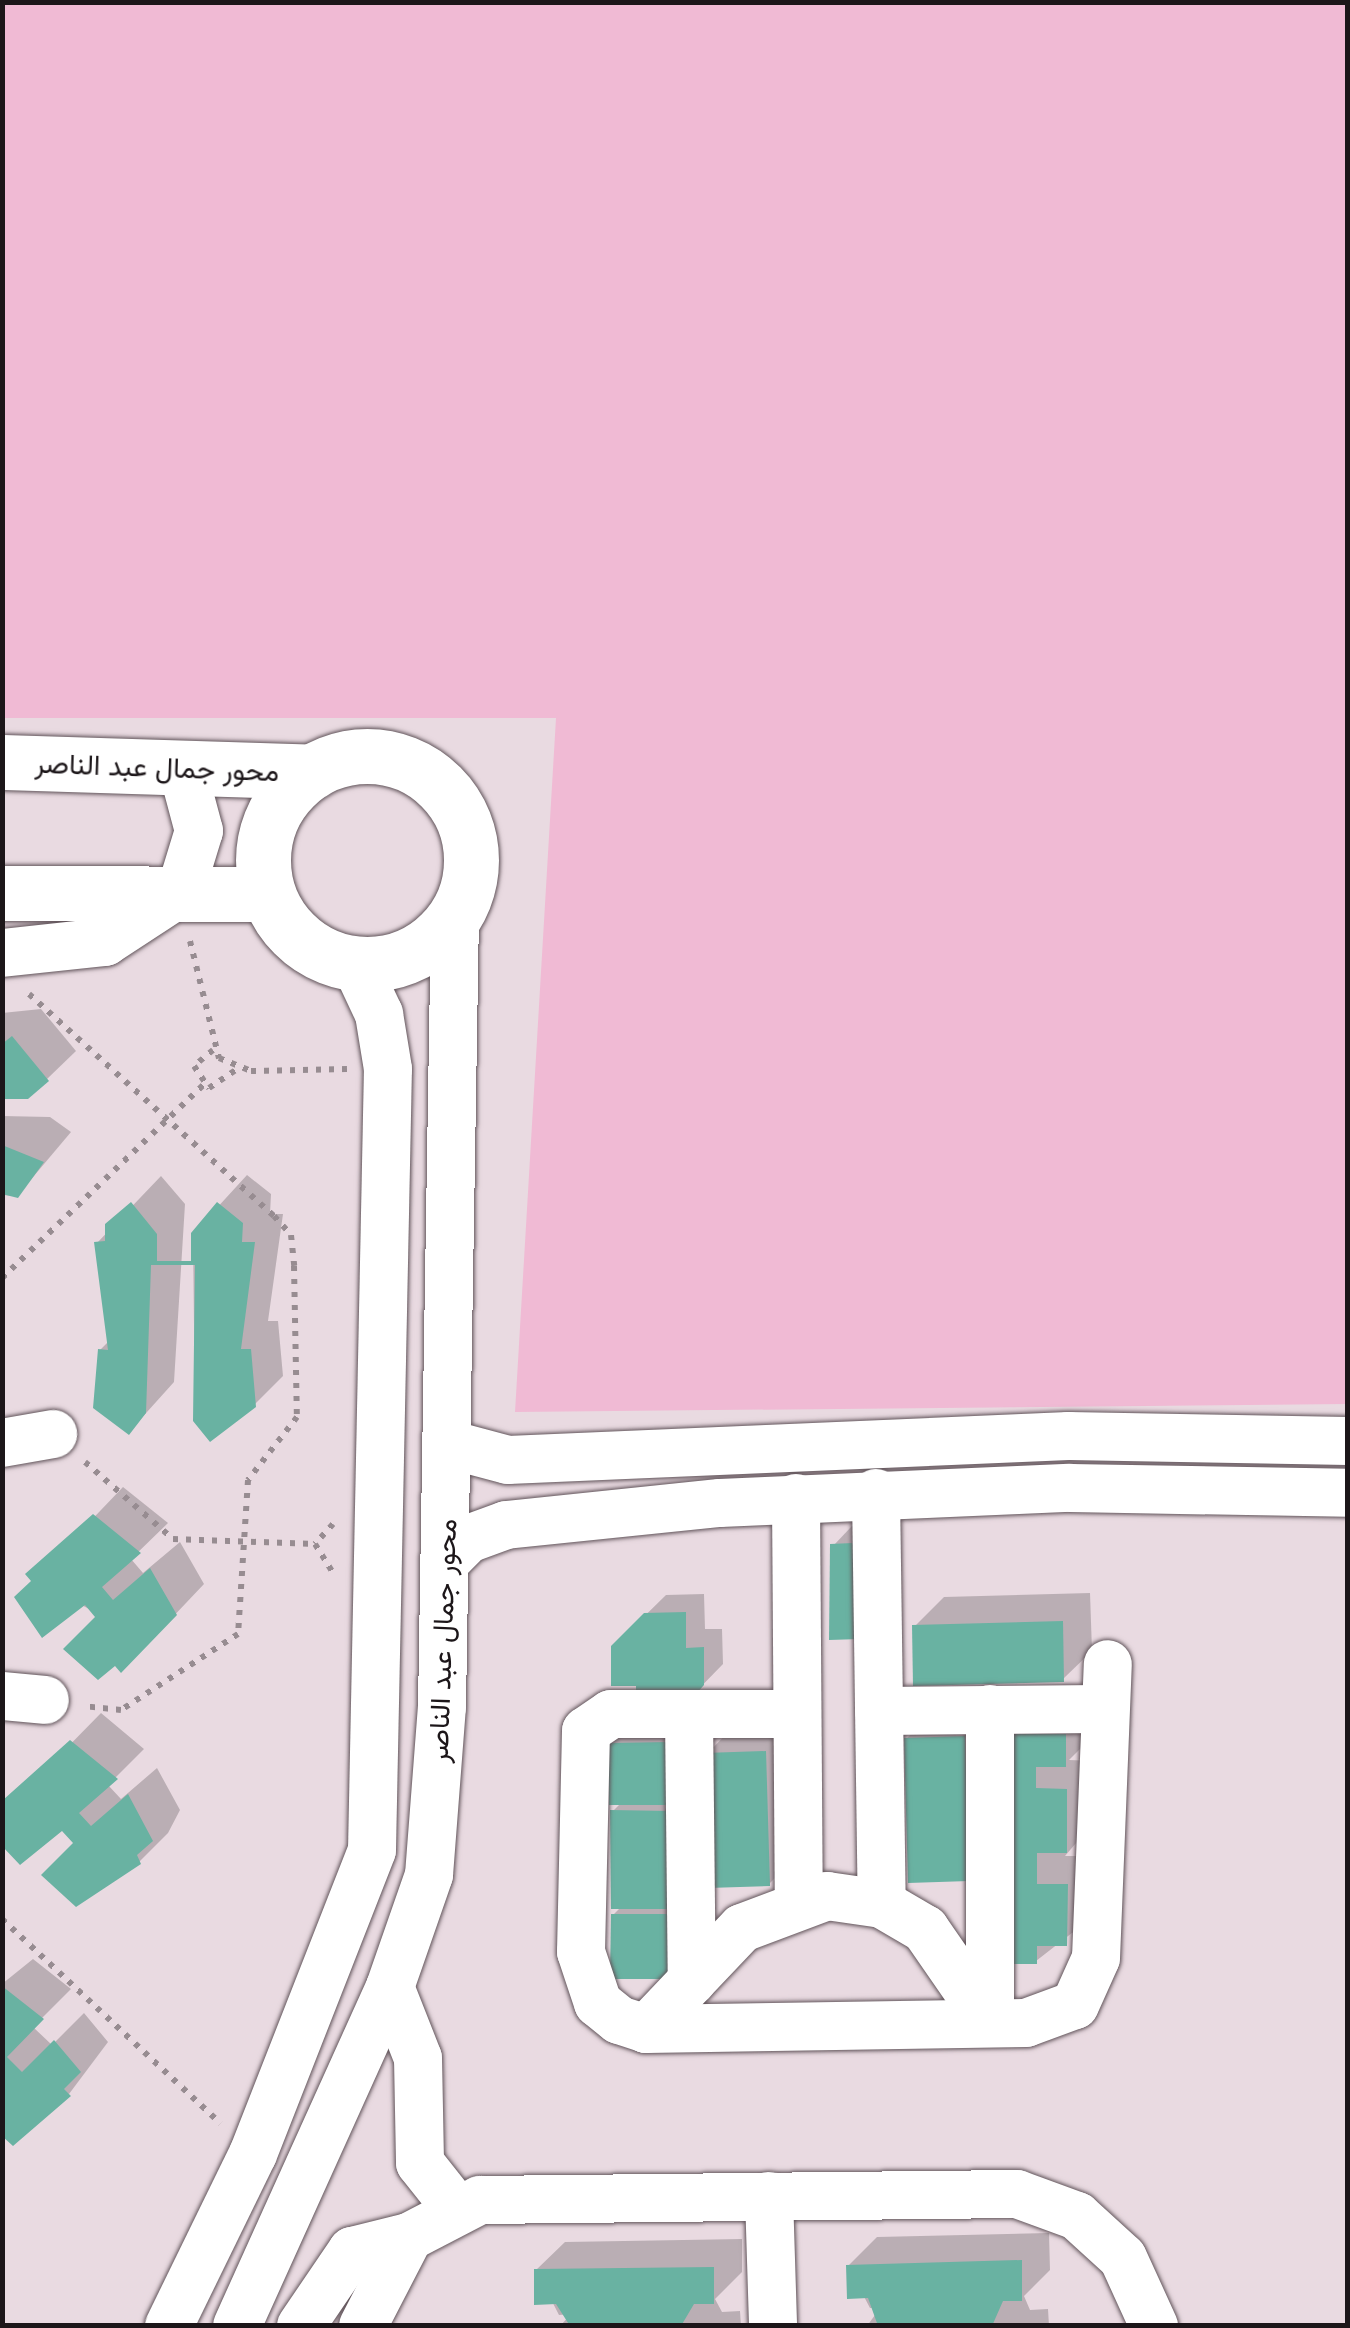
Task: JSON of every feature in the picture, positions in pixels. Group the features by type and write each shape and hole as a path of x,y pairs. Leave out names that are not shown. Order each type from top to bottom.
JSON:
{"main road":[{"path":"380,757 442,787 471,850 455,916 422,948 355,963 292,933 268,894 269,825 312,772 380,757"},
{"name":"محور جمال عبد الناصر","path":"2,762 312,772"},
{"path":"2,893 268,894"}],"street":[{"path":"9,968 105,942 180,893 199,831 182,767"},
{"name":"محور جمال عبد الناصر","path":"237,2326 390,1987 429,1874 446,1561 455,916"},
{"name":"محور جمال عبد الناصر","path":"168,2326 254,2154 372,1850 388,1068 379,1014 355,963"},
{"path":"2,1443 52,1434"},
{"path":"448,1444 508,1460 1068,1436 1348,1441"},
{"path":"446,1561 468,1539 506,1525 796,1498 876,1493 1348,1493"},
{"path":"876,1493 882,1904"},
{"path":"796,1498 799,1900"},
{"path":"797,1714 610,1714 584,1741 585,1979 598,2003 646,2029 1052,2019 1090,1984 1106,1686 990,1709 879,1711"},
{"path":"990,1709 990,2022"},
{"path":"689,1715 692,1981"},
{"path":"646,2029 742,1928 799,1900 882,1904 943,1947 990,2022"},
{"path":"390,1987 418,2058 420,2163 454,2208"},
{"path":"301,2326 352,2251 410,2238 454,2208 480,2200 1017,2194 1076,2216 1124,2258 1154,2326"},
{"path":"770,2196 773,2326"},
{"path":"363,2326 410,2238"}],"path":[{"path":"180,893 213,1050 237,1069"},
{"path":"9,968 291,1235 298,1417 248,1480 240,1620 224,1647 121,1710 24,1698"},
{"path":"213,1050 194,1066 212,1089 237,1069 388,1068"},
{"path":"2,1278 204,1083"},
{"path":"52,1434 173,1539 315,1544"},
{"path":"2,1919 254,2154"}],"shaded area":[{"path":"2,3 1347,3 1347,1404 515,1412 556,718 3,718"}],"building":[{"path":"12,1036 49,1081 28,1099 2,1099 2,1044"},
{"path":"2,1145 44,1162 18,1198 2,1194"},
{"path":"131,1202 157,1234 157,1261 191,1261 191,1233 217,1202 243,1223 242,1242 255,1242 241,1349 251,1349 256,1407 210,1442 193,1421 195,1265 151,1265 146,1413 129,1435 93,1408 98,1349 108,1350 94,1242 105,1241 105,1224"},
{"path":"93,1514 141,1553 102,1587 113,1600 150,1568 177,1615 121,1673 115,1666 98,1680 63,1649 95,1617 85,1605 42,1638 14,1597 31,1581 25,1574"},
{"path":"853,1543 860,1639 829,1640 830,1544"},
{"path":"686,1612 686,1648 704,1647 704,1685 687,1704 636,1704 636,1686 611,1686 611,1646 644,1613"},
{"path":"1063,1621 1064,1682 913,1686 912,1625"},
{"path":"1007,1734 1066,1734 1066,1767 1036,1767 1036,1788 1067,1789 1067,1853 1037,1853 1037,1884 1068,1884 1067,1946 1037,1946 1037,1964 1006,1964"},
{"path":"965,1736 969,1881 908,1883 904,1738"},
{"path":"70,1740 118,1779 79,1813 91,1826 128,1794 153,1841 137,1855 141,1864 76,1907 41,1875 73,1843 62,1831 20,1865 2,1846 3,1800"},
{"path":"671,1742 671,1805 609,1805 608,1743"},
{"path":"766,1751 770,1886 708,1888 704,1753"},
{"path":"610,1810 670,1811 671,1909 611,1909"},
{"path":"611,1914 669,1914 669,1979 610,1979"},
{"path":"2,1986 44,2019 7,2057 22,2072 54,2040 81,2072 64,2089 71,2096 13,2146 2,2136"},
{"path":"1022,2260 1022,2301 1003,2301 992,2326 878,2326 868,2298 847,2299 846,2265"},
{"path":"714,2267 714,2304 694,2304 681,2326 570,2326 556,2304 534,2305 534,2269"}]}
